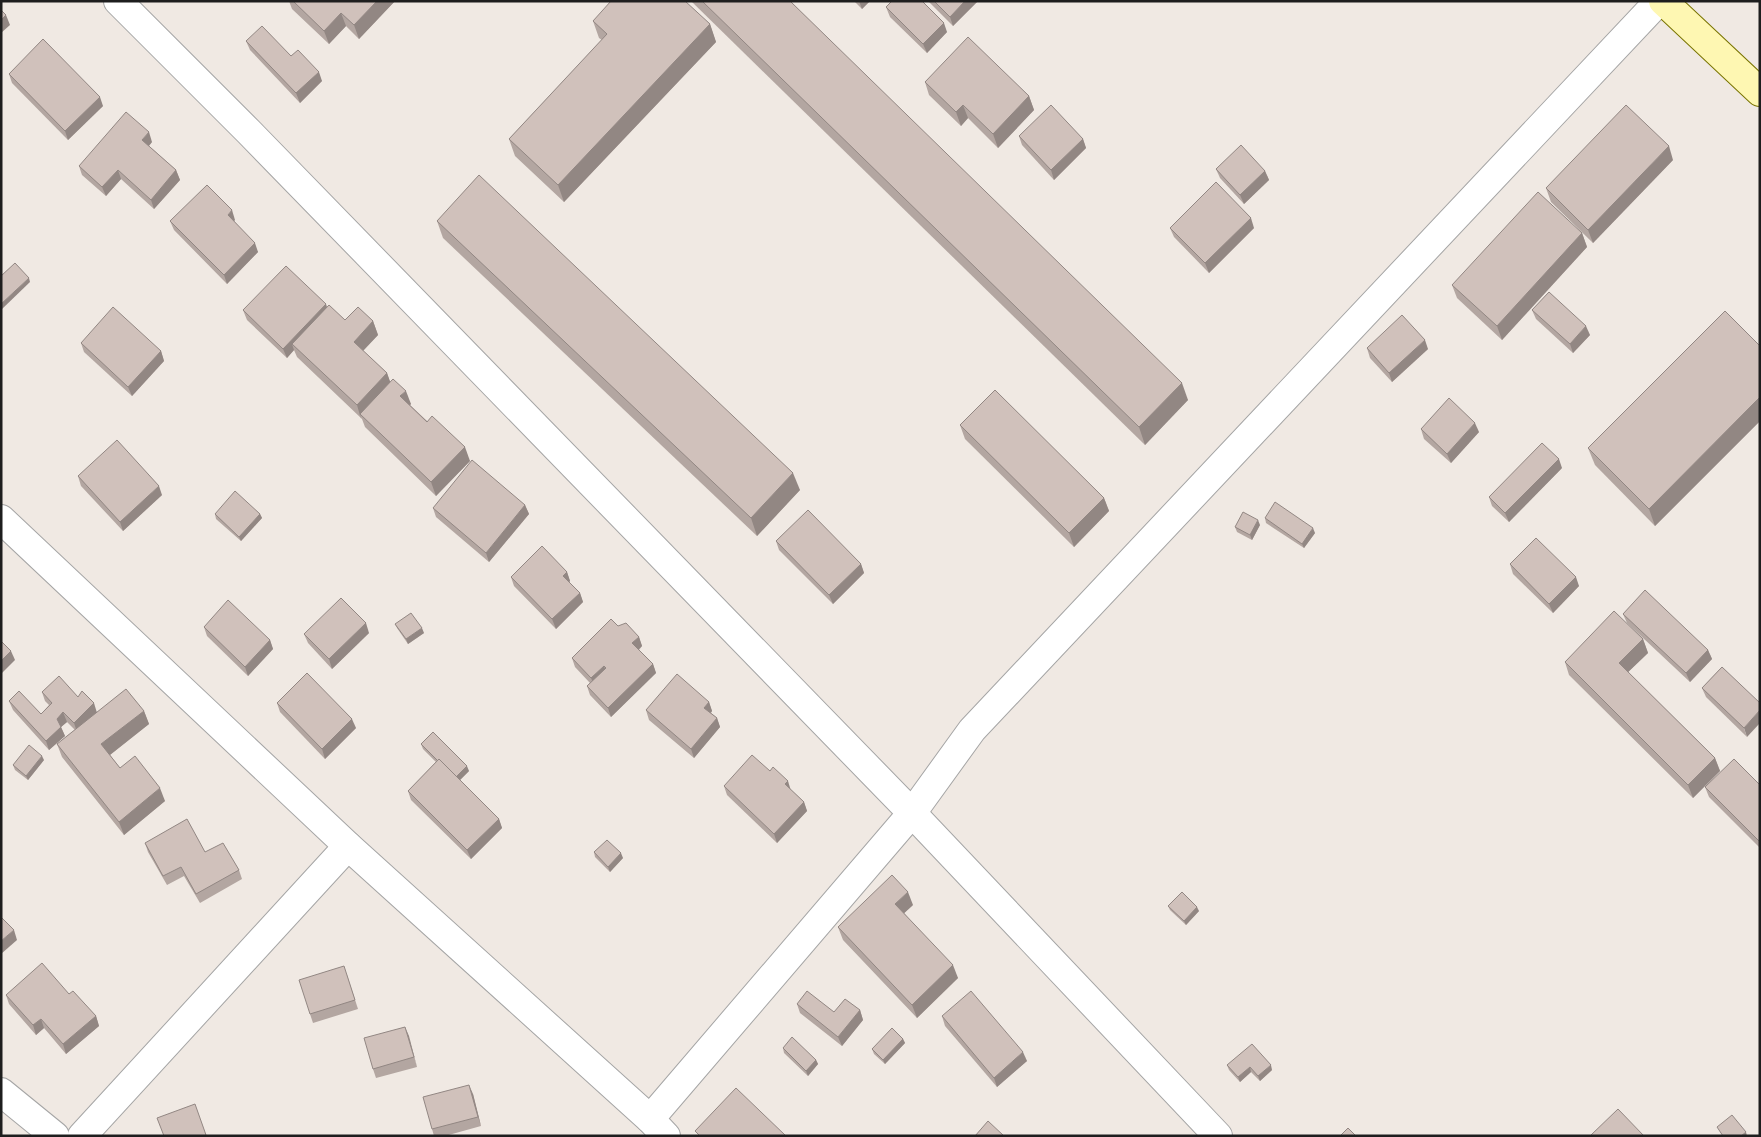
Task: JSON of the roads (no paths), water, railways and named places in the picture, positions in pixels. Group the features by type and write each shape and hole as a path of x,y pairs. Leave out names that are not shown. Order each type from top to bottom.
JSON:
{"main road":[{"path":"1663,1 1760,92"}],"street":[{"path":"118,1 249,132 912,813 1218,1136"},
{"path":"1,519 348,846 658,1128 912,813 972,730 1659,1"},
{"path":"82,1136 348,846"},
{"path":"1,1092 55,1136"}]}
